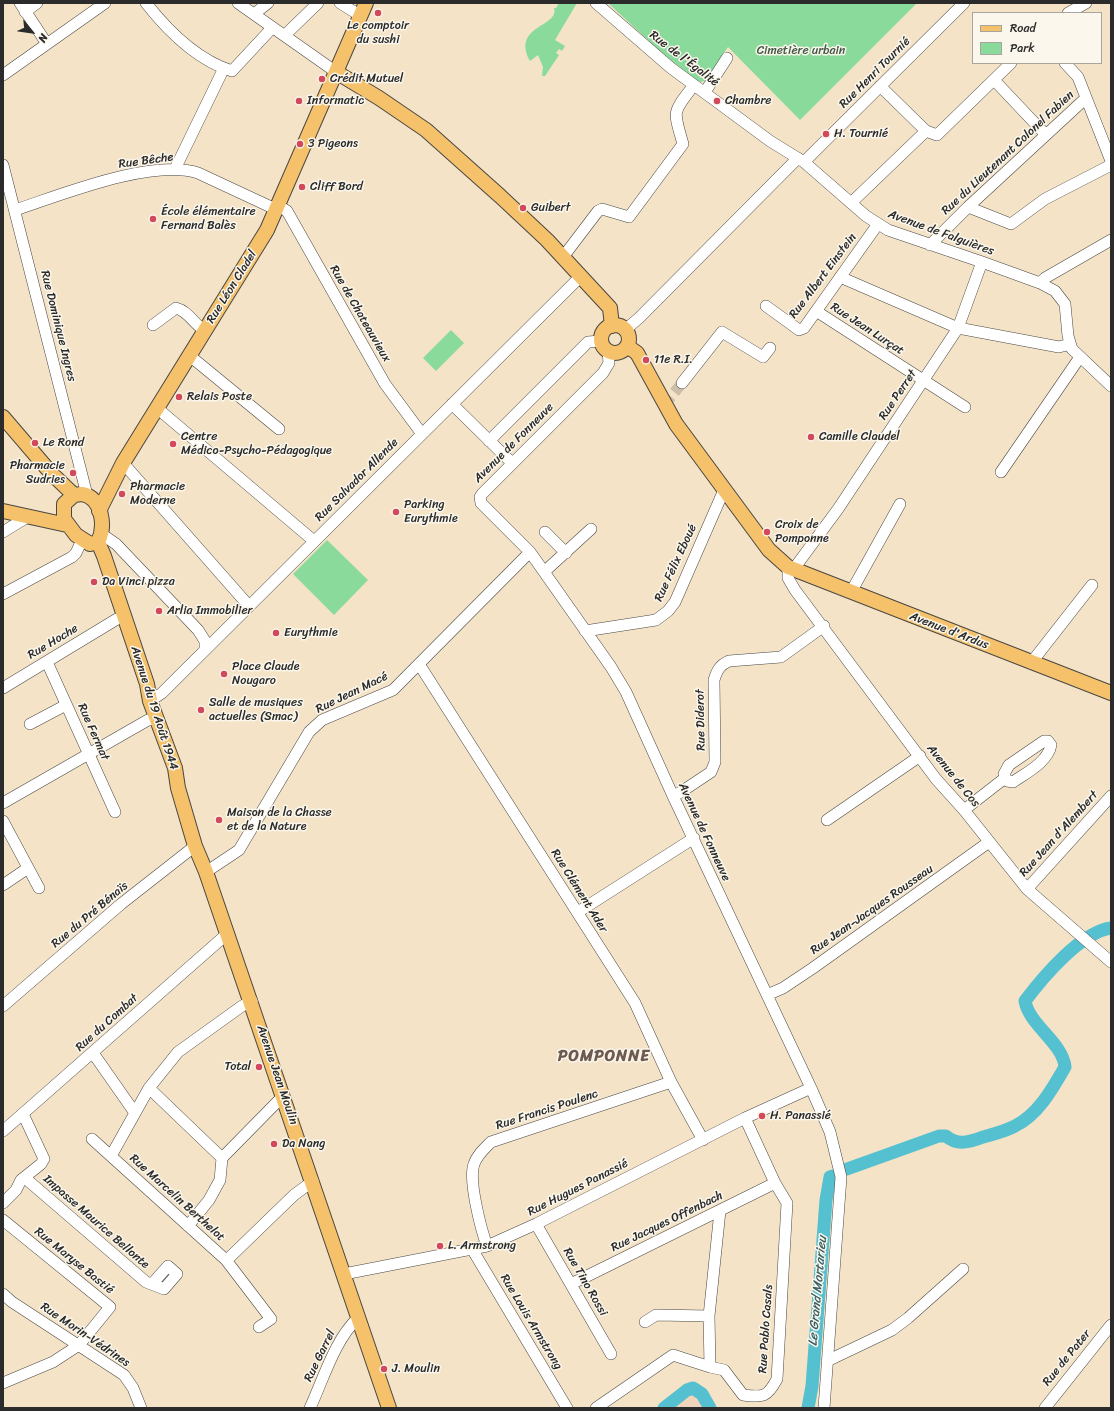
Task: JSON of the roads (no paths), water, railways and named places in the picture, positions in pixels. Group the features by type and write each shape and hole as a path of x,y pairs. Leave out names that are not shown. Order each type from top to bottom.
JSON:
{"main road":[{"name":"Rue Léon Cladel","path":"99,511 120,468 252,257 278,208 366,3"},
{"path":"336,72 379,98 426,130 500,196 564,257 610,308 619,328 628,338 627,346 620,352 605,346 603,333 619,328"},
{"path":"627,346 637,353 676,424 724,490 769,550 790,568"},
{"path":"3,417 52,474 52,482 79,498 95,500 99,511 92,540 67,524 3,511"},
{"name":"Rue Léon Cladel","path":"79,498 120,468"},
{"path":"67,524 62,514 79,498"},
{"name":"Avenue du 19 Août 1944","path":"92,540 117,619 166,756 168,774 178,788"},
{"name":"Avenue du 19 Août 1944","path":"92,540 104,556 148,684 153,719"},
{"name":"Avenue d'Ardus","path":"790,568 1111,693"},
{"name":"Avenue Jean Moulin","path":"178,788 196,846 284,1095 389,1408"}],"street":[{"path":"37,3 23,7 47,44"},
{"path":"3,75 105,3"},
{"path":"146,3 162,24 183,43 224,68 232,71 272,28"},
{"path":"238,3 336,72"},
{"path":"254,14 268,3"},
{"path":"285,35 318,3"},
{"path":"340,3 361,16"},
{"name":"Rue de l'Égalité","path":"596,3 642,44 694,85 770,141 801,160"},
{"name":"Rue Henri Tournié","path":"801,160 880,86 964,3"},
{"path":"1070,12 1086,3"},
{"path":"705,92 727,58"},
{"path":"880,86 926,131 937,135 1010,64"},
{"path":"1066,64 1078,77 1111,162"},
{"path":"175,169 224,68"},
{"path":"994,80 1046,135"},
{"path":"564,257 598,211 602,209 630,218 684,144 675,117 676,108 694,85"},
{"name":"Rue du Lieutenant Colonel Fabien","path":"930,245 968,207 1086,98"},
{"path":"852,202 926,131"},
{"path":"619,328 639,318 801,160"},
{"name":"Avenue de Falguières","path":"801,160 878,224 888,230 1040,283 1055,291 1065,304 1070,344"},
{"name":"Rue Dominique Ingres","path":"3,164 15,210 79,498"},
{"path":"968,207 1011,224 1045,200 1111,166"},
{"name":"Rue Bêche","path":"15,210 113,179 175,169 186,169 198,173 271,207 278,208"},
{"name":"Rue de Chateauvieux","path":"278,208 287,211 385,384 422,434"},
{"name":"Rue Albert Einstein","path":"766,306 799,330 804,328 878,224"},
{"path":"1040,283 1045,278 1111,240"},
{"name":"Rue Perret","path":"790,568 838,509 958,328 982,262"},
{"name":"Rue Salvador Allende","path":"150,701 162,693 206,650 581,276"},
{"path":"840,276 948,325 958,328 1059,347 1070,344 1080,357 1111,386"},
{"path":"153,325 176,308 182,310 196,325 205,330"},
{"name":"Rue Jean Lurçat","path":"816,311 965,408"},
{"path":"682,383 722,332 763,357 770,348"},
{"path":"489,441 588,342 605,346"},
{"name":"Avenue de Fonneuve","path":"605,346 609,363 603,373 482,494 480,497 481,503 530,552 626,692 673,796 811,1088 830,1132 841,1177 824,1408"},
{"path":"190,356 279,429"},
{"path":"1001,472 1080,357"},
{"path":"452,404 512,463"},
{"path":"157,408 314,541"},
{"path":"120,468 249,606"},
{"name":"Rue Félix Eboué","path":"585,631 656,620 668,611 675,602 724,490"},
{"path":"851,592 900,504"},
{"path":"3,532 29,516"},
{"path":"544,572 591,529"},
{"path":"545,532 566,553"},
{"path":"3,594 72,557 92,540 116,544 198,630 205,641 206,650"},
{"name":"Rue Jean Macé","path":"206,872 239,850 310,732 322,720 393,690 530,552"},
{"name":"Avenue de Cos","path":"790,568 788,578 936,779 964,810 1027,890 1111,962"},
{"path":"1031,663 1092,584"},
{"name":"Rue Hoche","path":"3,688 117,619"},
{"name":"Rue Diderot","path":"673,796 711,772 715,762 714,680 717,671 722,664 730,661 781,657 824,626"},
{"path":"198,630 204,634 218,637"},
{"name":"Rue Fermat","path":"47,662 115,812"},
{"name":"Rue Clément Ader","path":"419,664 578,912 634,1003 671,1082 703,1140"},
{"path":"30,724 66,705"},
{"path":"3,803 153,719"},
{"path":"827,820 920,756"},
{"path":"964,810 1005,778"},
{"name":"Rue Jean d'Alembert","path":"1027,890 1111,796"},
{"path":"3,821 39,888"},
{"path":"578,912 694,838"},
{"name":"Rue Jean-Jacques Rousseau","path":"767,995 783,988 813,968 989,842"},
{"name":"Rue du Pré Bénaïs","path":"3,1006 121,904 196,846"},
{"path":"3,885 28,868"},
{"name":"Rue du Combat","path":"3,1131 227,934"},
{"path":"111,1156 149,1088 178,1052 242,1006 252,1002"},
{"path":"93,1053 135,1114"},
{"name":"Rue Francis Poulenc","path":"487,1246 482,1230 473,1184 473,1165 480,1152 491,1142 671,1082"},
{"path":"149,1088 222,1158"},
{"name":"Rue Hugues Panassié","path":"344,1274 487,1246 536,1224 746,1118 811,1088"},
{"path":"188,1226 209,1200 220,1180 222,1158 284,1095"},
{"path":"3,1203 16,1190 21,1180 41,1164 44,1159 23,1114"},
{"name":"Rue Pablo Casals","path":"710,1367 724,1370 743,1395 760,1397 770,1393 777,1379 787,1202 775,1183 746,1118"},
{"name":"Rue Marcelin Berthelot","path":"92,1139 188,1226 228,1259 271,1319 260,1327"},
{"name":"Impasse Maurice Bellonte","path":"25,1178 146,1282 152,1284"},
{"path":"228,1259 294,1195 313,1181"},
{"name":"Rue Jacques Offenbach","path":"571,1284 775,1183"},
{"path":"596,1408 673,1355 710,1367 709,1316 720,1211"},
{"name":"Rue Maryse Bastié","path":"3,1220 110,1307 79,1345"},
{"name":"Rue Tino Rossi","path":"536,1224 611,1354"},
{"name":"Rue Louis Armstrong","path":"472,1249 567,1408"},
{"path":"827,1361 892,1330 964,1269"},
{"name":"Rue Morin-Védrines","path":"3,1294 8,1304 79,1345 124,1375 133,1388 141,1408"},
{"path":"645,1322 656,1315 709,1316"},
{"name":"Rue Garrel","path":"310,1408 339,1344 350,1326 358,1318"},
{"name":"Rue de Pater","path":"1048,1406 1111,1325"},
{"path":"3,1383 53,1362 79,1345"}],"waterway":[{"name":"Le Grand Mortarieu","path":"847,1169 939,1136 946,1136 959,1142 973,1140 1011,1128 1031,1115 1044,1100 1065,1067 1063,1058 1053,1042 1033,1018 1025,1001 1052,968 1075,947 1099,931 1111,928"},
{"name":"Le Grand Mortarieu","path":"808,1408 812,1386 826,1200 830,1177 833,1176"},
{"name":"Le Grand Mortarieu","path":"664,1408 687,1390 693,1388 702,1394 710,1408"}],"tunnel":[{"path":"664,405 682,383"}],"place":[{"name":"Le comptoir du sushi","path":"378,13"},
{"name":"Crédit Mutuel","path":"322,79"},
{"name":"Informatic","path":"299,101"},
{"name":"Chambre","path":"717,101"},
{"name":"H. Tournié","path":"826,134"},
{"name":"3 Pigeons","path":"300,144"},
{"name":"Cliff Bord","path":"302,187"},
{"name":"Guibert","path":"523,208"},
{"name":"École élémentaire Fernand Balès","path":"153,219"},
{"name":"11e R.I.","path":"646,360"},
{"name":"Relais Poste","path":"179,397"},
{"name":"Camille Claudel","path":"811,437"},
{"name":"Le Rond","path":"35,443"},
{"name":"Centre Médico-Psycho-Pédagogique","path":"173,444"},
{"name":"Pharmacie Sudries","path":"73,473"},
{"name":"Pharmacie Moderne","path":"122,494"},
{"name":"Parking Eurythmie","path":"396,512"},
{"name":"Croix de Pomponne","path":"767,532"},
{"name":"Da Vinci pizza","path":"94,582"},
{"name":"Arlia Immobilier","path":"159,611"},
{"name":"Eurythmie","path":"276,633"},
{"name":"Place Claude Nougaro","path":"224,674"},
{"name":"Salle de musiques actuelles (Smac)","path":"201,710"},
{"name":"Maison de la Chasse et de la Nature","path":"219,820"},
{"name":"Total","path":"259,1067"},
{"name":"H. Panassié","path":"762,1116"},
{"name":"Da Nang","path":"274,1144"},
{"name":"L. Armstrong","path":"440,1246"},
{"name":"J. Moulin","path":"384,1369"}],"district":[{"name":"POMPONNE","path":"604,1057"}],"park label":[{"name":"Cimetière urbain","path":"801,51"}]}
